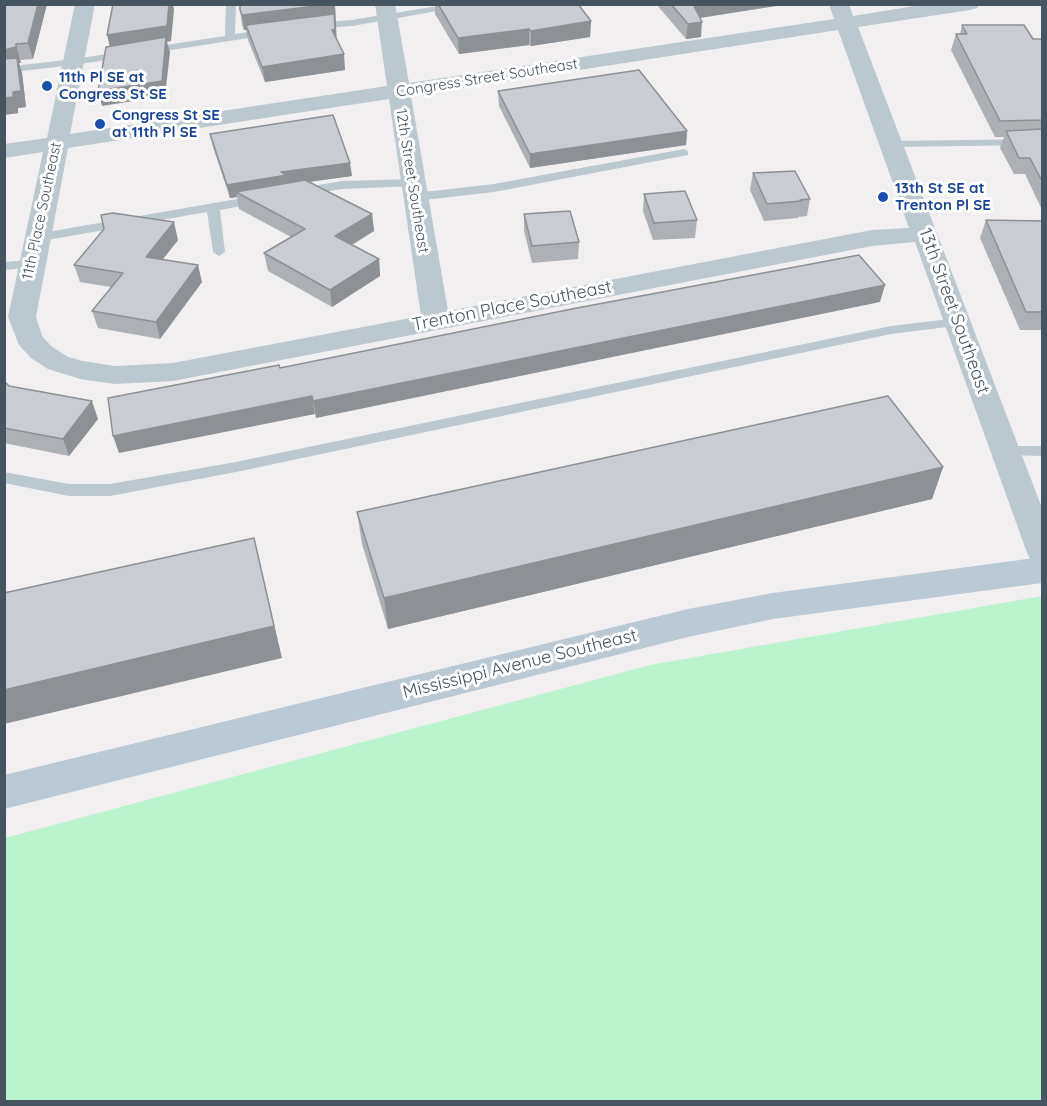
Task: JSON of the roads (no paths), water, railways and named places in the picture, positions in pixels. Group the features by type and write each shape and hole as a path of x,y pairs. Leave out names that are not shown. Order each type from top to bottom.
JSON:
{"main road":[{"name":"Mississippi Avenue Southeast","path":"4,792 679,625 784,605 1042,570"}],"street":[{"name":"11th Place Southeast","path":"85,4 36,238 22,317 29,339 41,352 58,363 99,374"},
{"name":"Congress Street Southeast","path":"4,151 398,91 843,14 970,4"},
{"name":"12th Street Southeast","path":"386,11 436,321"},
{"name":"13th Street Southeast","path":"843,14 1042,550"},
{"name":"Trenton Place Southeast","path":"99,374 144,375 173,372 872,238 926,234"}],"lane":[{"path":"231,4 231,38"},
{"path":"299,27 386,11 472,4"},
{"path":"4,70 74,62 276,31"},
{"path":"891,144 1042,142"},
{"path":"36,238 342,185 414,190 494,188 684,153"},
{"path":"213,207 219,252"},
{"path":"4,266 31,264"},
{"path":"4,477 69,490 110,490 236,467 891,330 958,322"},
{"path":"1007,451 1042,451"}],"place":[{"name":"11th Pl SE at Congress St SE","path":"47,86"},
{"name":"Congress St SE at 11th Pl SE","path":"100,124"},
{"name":"13th St SE at Trenton Pl SE","path":"883,197"}]}
